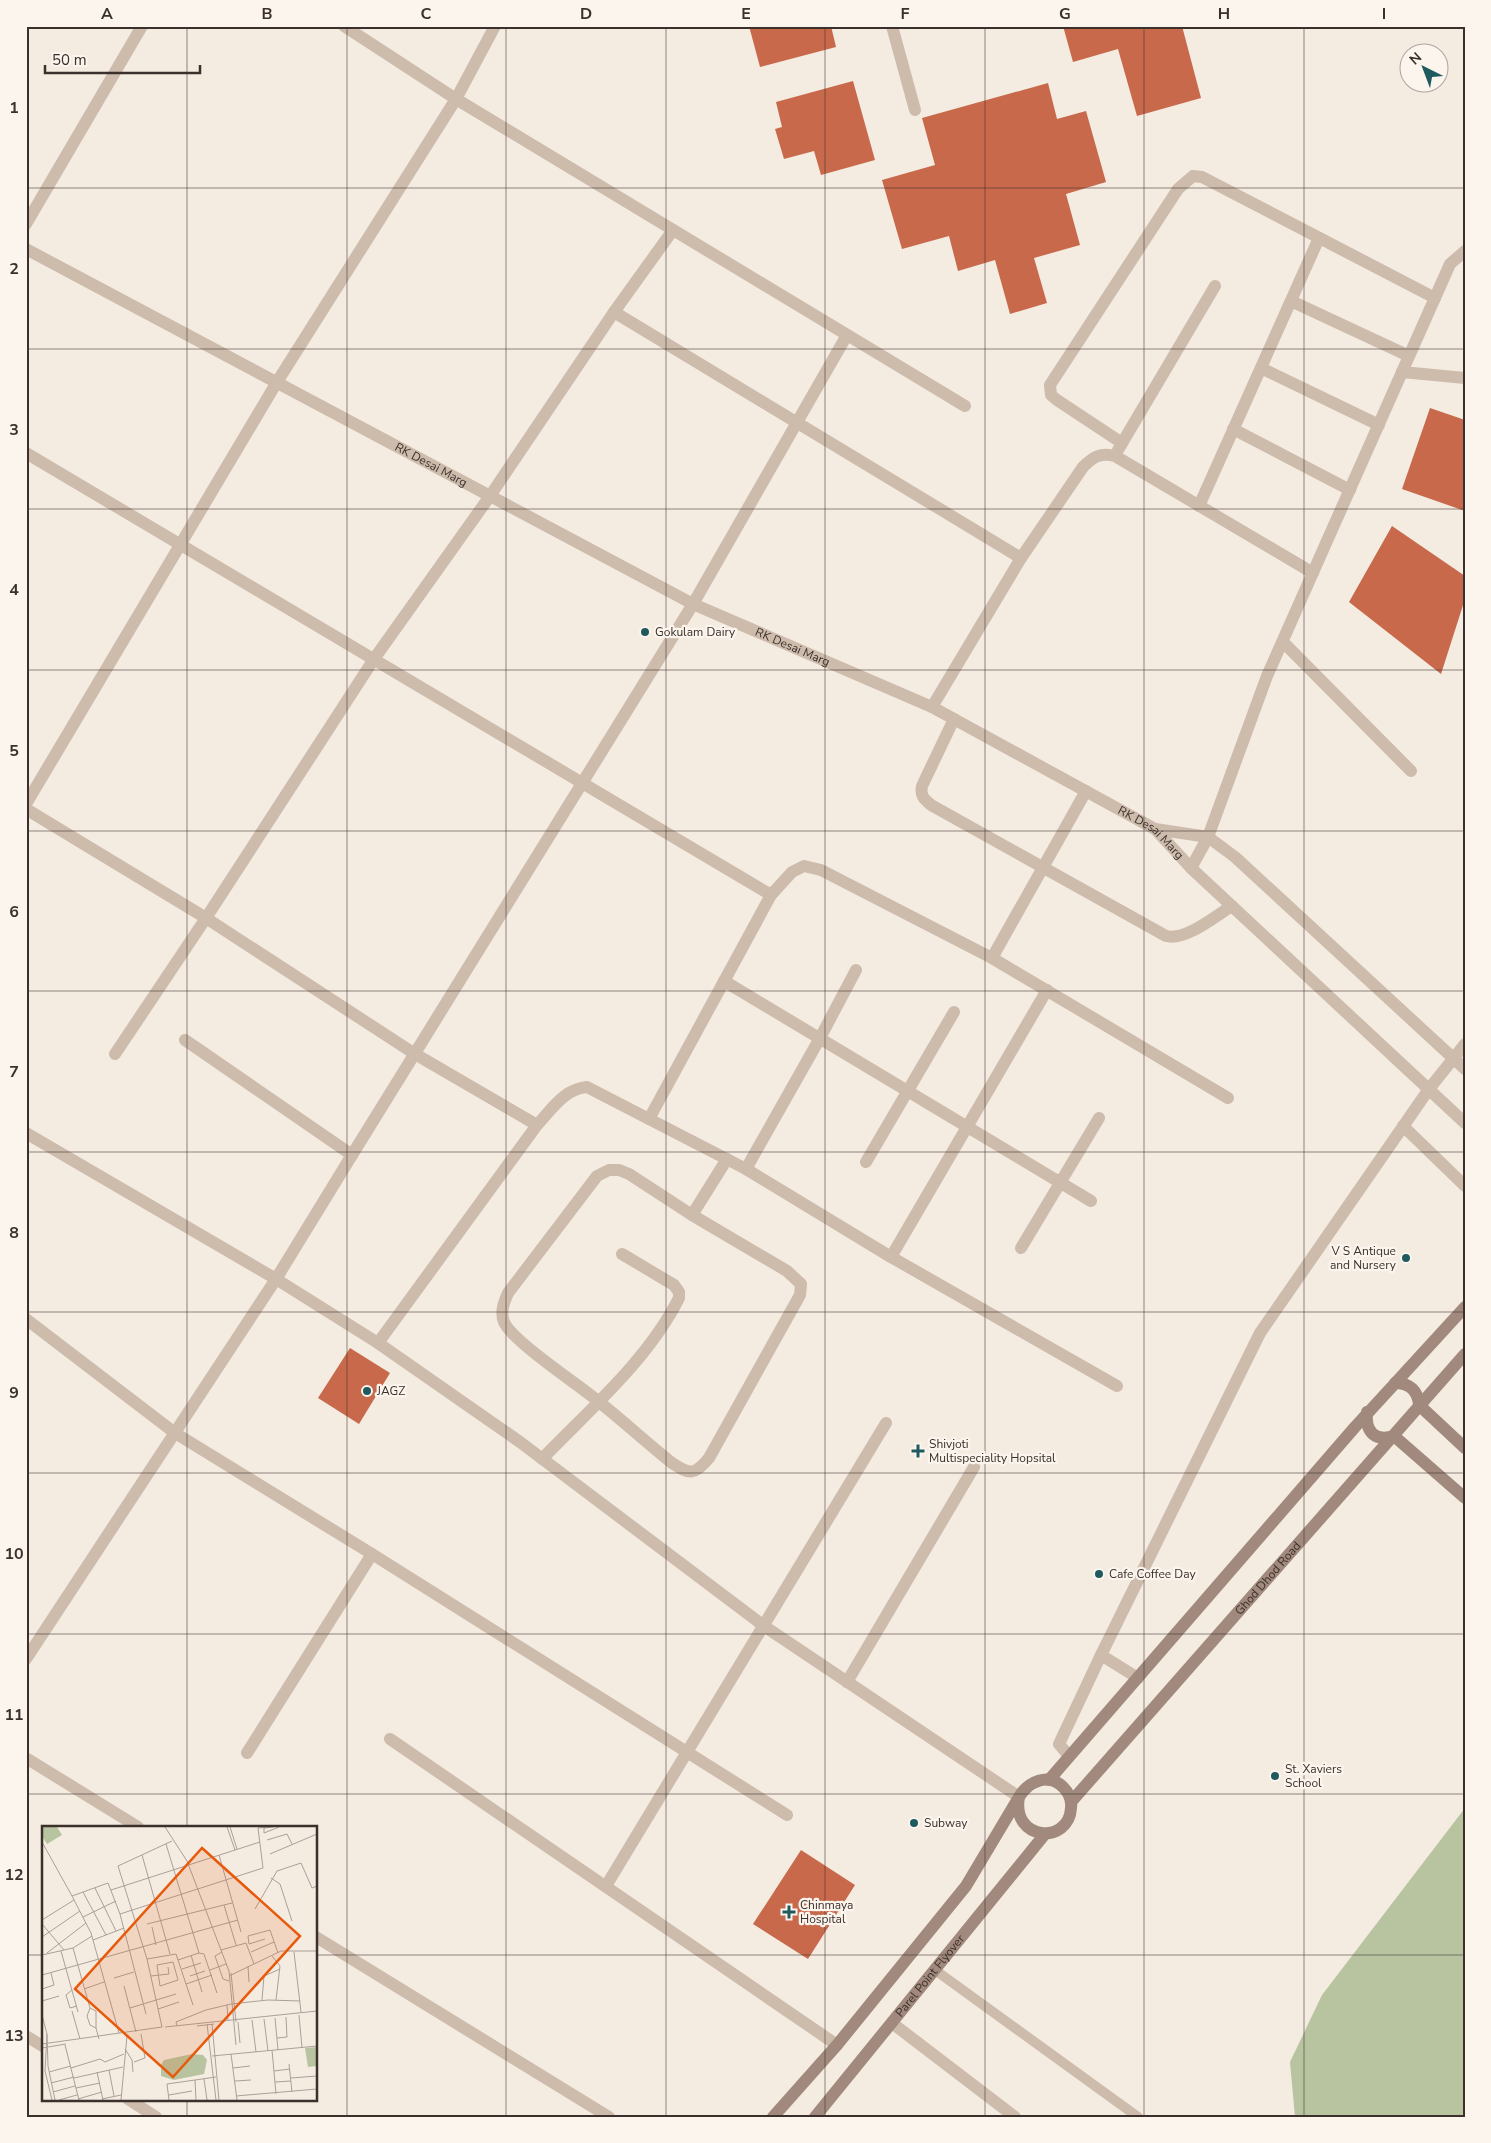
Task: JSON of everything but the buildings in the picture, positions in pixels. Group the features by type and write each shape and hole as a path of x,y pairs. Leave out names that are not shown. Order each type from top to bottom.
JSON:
{"main road":[{"path":"1049,1780 1367,1412 1465,1307"},
{"name":"Ghod Dhod Road","path":"1045,1834 1053,1832 1065,1824 1070,1817 1071,1802 1465,1354"},
{"path":"1395,1383 1403,1383 1413,1388 1419,1399 1419,1405 1465,1448"},
{"path":"1367,1412 1367,1426 1374,1435 1386,1438 1394,1436 1465,1498"},
{"path":"773,2117 837,2045 966,1886 1024,1789 1031,1783 1049,1780 1061,1785 1066,1790 1071,1802"},
{"path":"1019,1798 1018,1815 1023,1823 1037,1833 1045,1834"},
{"name":"Parel Point Flyover","path":"815,2117 1045,1834"}],"street":[{"path":"26,224 142,26"},
{"path":"344,26 456,99 965,406"},
{"path":"26,804 277,382 456,99 495,26"},
{"path":"892,26 915,110"},
{"path":"1122,443 1057,400 1051,395 1050,385 1178,189 1194,176 1202,177 1435,298"},
{"path":"115,1054 206,918 374,659 490,496 614,312 673,230"},
{"path":"1199,506 1319,238"},
{"name":"RK Desai Marg","path":"26,248 693,604 932,707 1155,829 1191,868 1465,1123"},
{"path":"1191,868 1208,837 1267,676 1378,425 1450,264 1465,251"},
{"path":"1115,456 1215,286"},
{"path":"1291,301 1409,356"},
{"path":"614,312 1022,558"},
{"path":"26,1659 276,1279 693,604 847,335"},
{"path":"1261,368 1378,425"},
{"path":"1402,372 1465,378"},
{"path":"1234,430 1350,490"},
{"path":"26,453 771,895"},
{"path":"932,707 1022,558 1083,466 1092,458 1106,453 1115,456 1313,573"},
{"path":"1283,642 1410,771"},
{"path":"954,719 922,786 920,793 924,799 1166,936 1174,938 1184,936 1232,906"},
{"path":"992,958 1086,791"},
{"path":"26,809 206,918 414,1054 537,1125"},
{"path":"1155,829 1208,837 1235,857 1465,1069"},
{"path":"649,1119 771,895 792,872 804,866 821,870 992,958 1228,1098"},
{"path":"746,1169 856,970"},
{"path":"724,981 1091,1201"},
{"path":"891,1257 1047,990"},
{"path":"866,1162 954,1012"},
{"path":"185,1040 352,1155"},
{"path":"1069,1756 1058,1744 1100,1655 1260,1333 1429,1089 1465,1044"},
{"path":"378,1343 537,1125 565,1094 577,1088 592,1090 746,1169 891,1257 1117,1386"},
{"path":"1021,1248 1100,1118"},
{"path":"1403,1126 1465,1186"},
{"path":"26,1133 276,1279 378,1343 542,1459 764,1626 1019,1798"},
{"path":"692,1215 727,1159"},
{"path":"619,1170 628,1174 692,1215 786,1270 801,1284 800,1295 709,1458 701,1468 694,1472 683,1471 598,1401 510,1331 504,1322 502,1313 508,1292 597,1176 603,1172 619,1170"},
{"path":"542,1459 642,1353 679,1298 679,1292 674,1285 622,1254"},
{"path":"26,1319 175,1433 372,1554 787,1815"},
{"path":"606,1886 886,1423"},
{"path":"847,1682 974,1467"},
{"path":"247,1753 372,1554"},
{"path":"1100,1655 1138,1678"},
{"path":"390,1739 837,2045"},
{"path":"26,1758 136,1826"},
{"path":"318,1937 610,2117"},
{"path":"892,2022 1015,2117"},
{"path":"26,2036 42,2046"},
{"path":"130,2100 156,2117"}],"lane":[{"path":"935,1970 1138,2117"}],"green space":[{"path":"1465,1808 1465,2117 1295,2117 1290,2062 1322,1995"}],"place":[{"name":"Gokulam Dairy","path":"645,632"},
{"name":"V S Antique and Nursery","path":"1406,1258"},
{"name":"JAGZ","path":"367,1391"},
{"name":"Shivjoti Multispeciality Hopsital","path":"918,1451"},
{"name":"Cafe Coffee Day","path":"1099,1574"},
{"name":"St. Xaviers School","path":"1275,1776"},
{"name":"Subway","path":"914,1823"},
{"name":"Chinmaya Hospital","path":"789,1912"}]}
